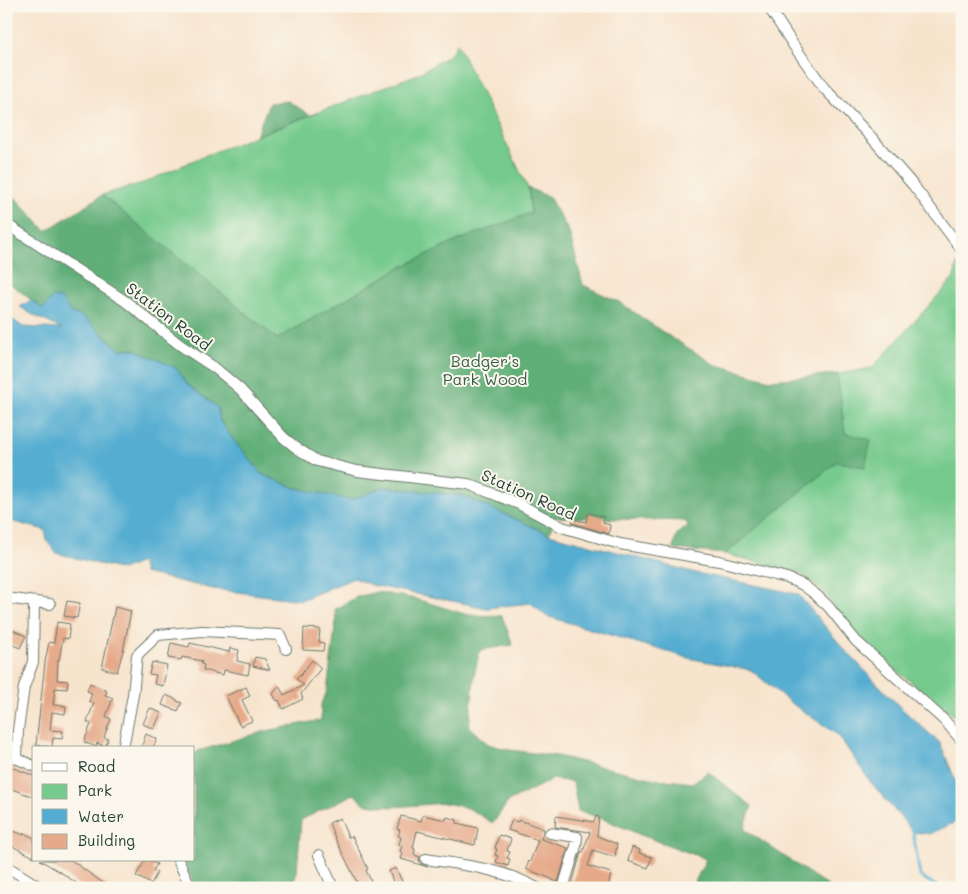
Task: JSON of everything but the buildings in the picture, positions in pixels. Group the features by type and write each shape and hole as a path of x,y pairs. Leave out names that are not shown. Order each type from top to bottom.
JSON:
{"street":[{"path":"768,6 824,88 872,138 913,185 960,253"},
{"name":"Station Road","path":"6,224 125,301 180,345 215,368 240,389 284,438 317,461 357,470 468,484 519,504 562,527 620,544 719,561 787,578 803,585 828,606 856,641 946,722 962,741"},
{"path":"6,598 50,604"},
{"path":"17,758 18,730 24,687 33,662 34,603"},
{"path":"123,746 133,695 137,655 158,635 202,631 280,635 286,649"},
{"path":"6,754 32,765"},
{"path":"550,833 577,837 564,888"},
{"path":"319,855 333,888"},
{"path":"426,858 481,868 511,876 537,888"},
{"path":"179,862 191,888"},
{"path":"6,866 42,888"}],"green space":[{"path":"457,43 528,188 531,213 457,241 399,268 277,339 102,195 146,182 201,157 418,74 451,54"},
{"path":"288,101 310,115 256,136 269,103"},
{"name":"Badger's Park Wood","path":"6,185 46,231 102,195 277,339 399,268 457,241 531,213 528,188 549,197 569,232 583,285 621,303 664,333 714,364 770,380 837,374 845,433 871,440 865,467 836,462 725,554 673,549 677,534 688,526 686,521 555,517 549,534 463,496 383,487 351,500 296,488 263,475 220,421 217,407 188,385 176,368 134,349 119,349 82,316 43,309 6,280"},
{"path":"957,263 962,270 962,727 956,717 893,668 842,619 824,592 800,573 725,554 836,462 845,433 837,374 872,368 954,278"},
{"path":"377,592 416,599 468,615 502,616 513,645 480,650 475,671 469,727 488,744 510,750 557,756 650,778 692,783 708,772 752,806 744,829 828,886 827,888 692,888 706,859 601,818 578,811 573,782 553,779 508,802 493,823 468,808 446,803 392,807 365,804 354,794 301,820 297,872 292,888 196,888 184,862 195,862 195,754 198,751 266,731 321,720 321,704 327,691 336,622 335,609 357,597"}],"water":[{"path":"53,297 62,299 71,313 82,316 119,349 134,349 176,368 188,385 217,407 220,421 263,475 296,488 351,500 383,487 463,496 549,534 696,573 798,594 844,649 901,708 940,743 962,796 962,819 930,834 913,832 869,780 838,735 791,703 751,670 688,658 546,616 531,603 487,608 371,585 354,578 301,600 213,589 144,573 141,562 122,570 56,553 47,541 45,530 14,522 6,517 6,315 23,327 62,329 20,307 31,300 43,309"}],"waterway":[{"path":"911,829 920,876 940,888"}]}
